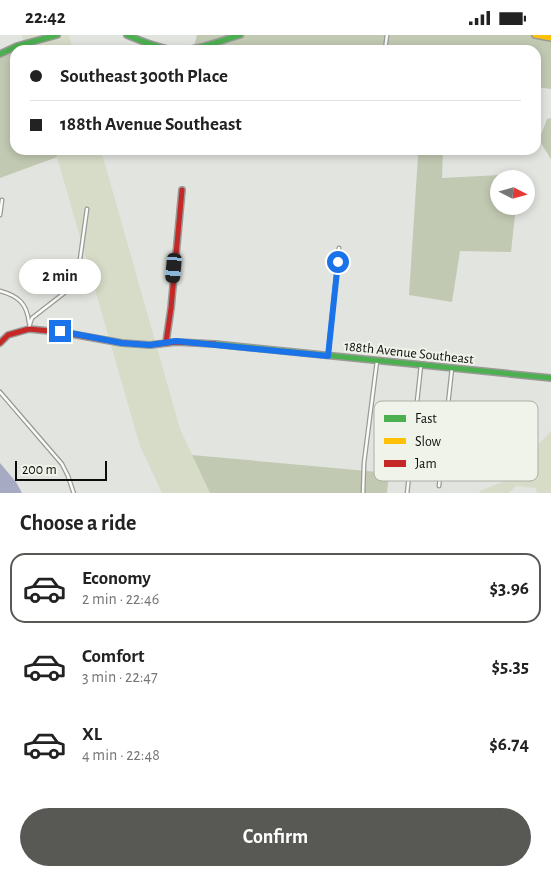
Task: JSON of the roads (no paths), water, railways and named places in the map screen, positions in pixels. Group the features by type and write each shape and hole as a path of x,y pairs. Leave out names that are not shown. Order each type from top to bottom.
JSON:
{"street":[{"path":"21,45 57,35"},
{"path":"127,35 154,45"},
{"path":"208,45 240,35"},
{"path":"535,35 551,38"},
{"path":"166,342 182,190"},
{"path":"0,215 2,200"},
{"path":"29,328 32,318 78,281 87,209"},
{"path":"328,356 340,248"},
{"path":"0,291 14,296 25,305 29,328"},
{"name":"188th Avenue Southeast","path":"0,343 8,335 29,328 60,331 122,343 150,345 166,342 212,344 551,378"},
{"path":"363,493 364,463 377,361"},
{"path":"417,401 421,365"},
{"path":"448,401 452,368"},
{"path":"0,392 62,464 74,493"},
{"path":"438,481 438,485"}],"water":[{"path":"0,463 16,482 22,493 0,493"}]}
